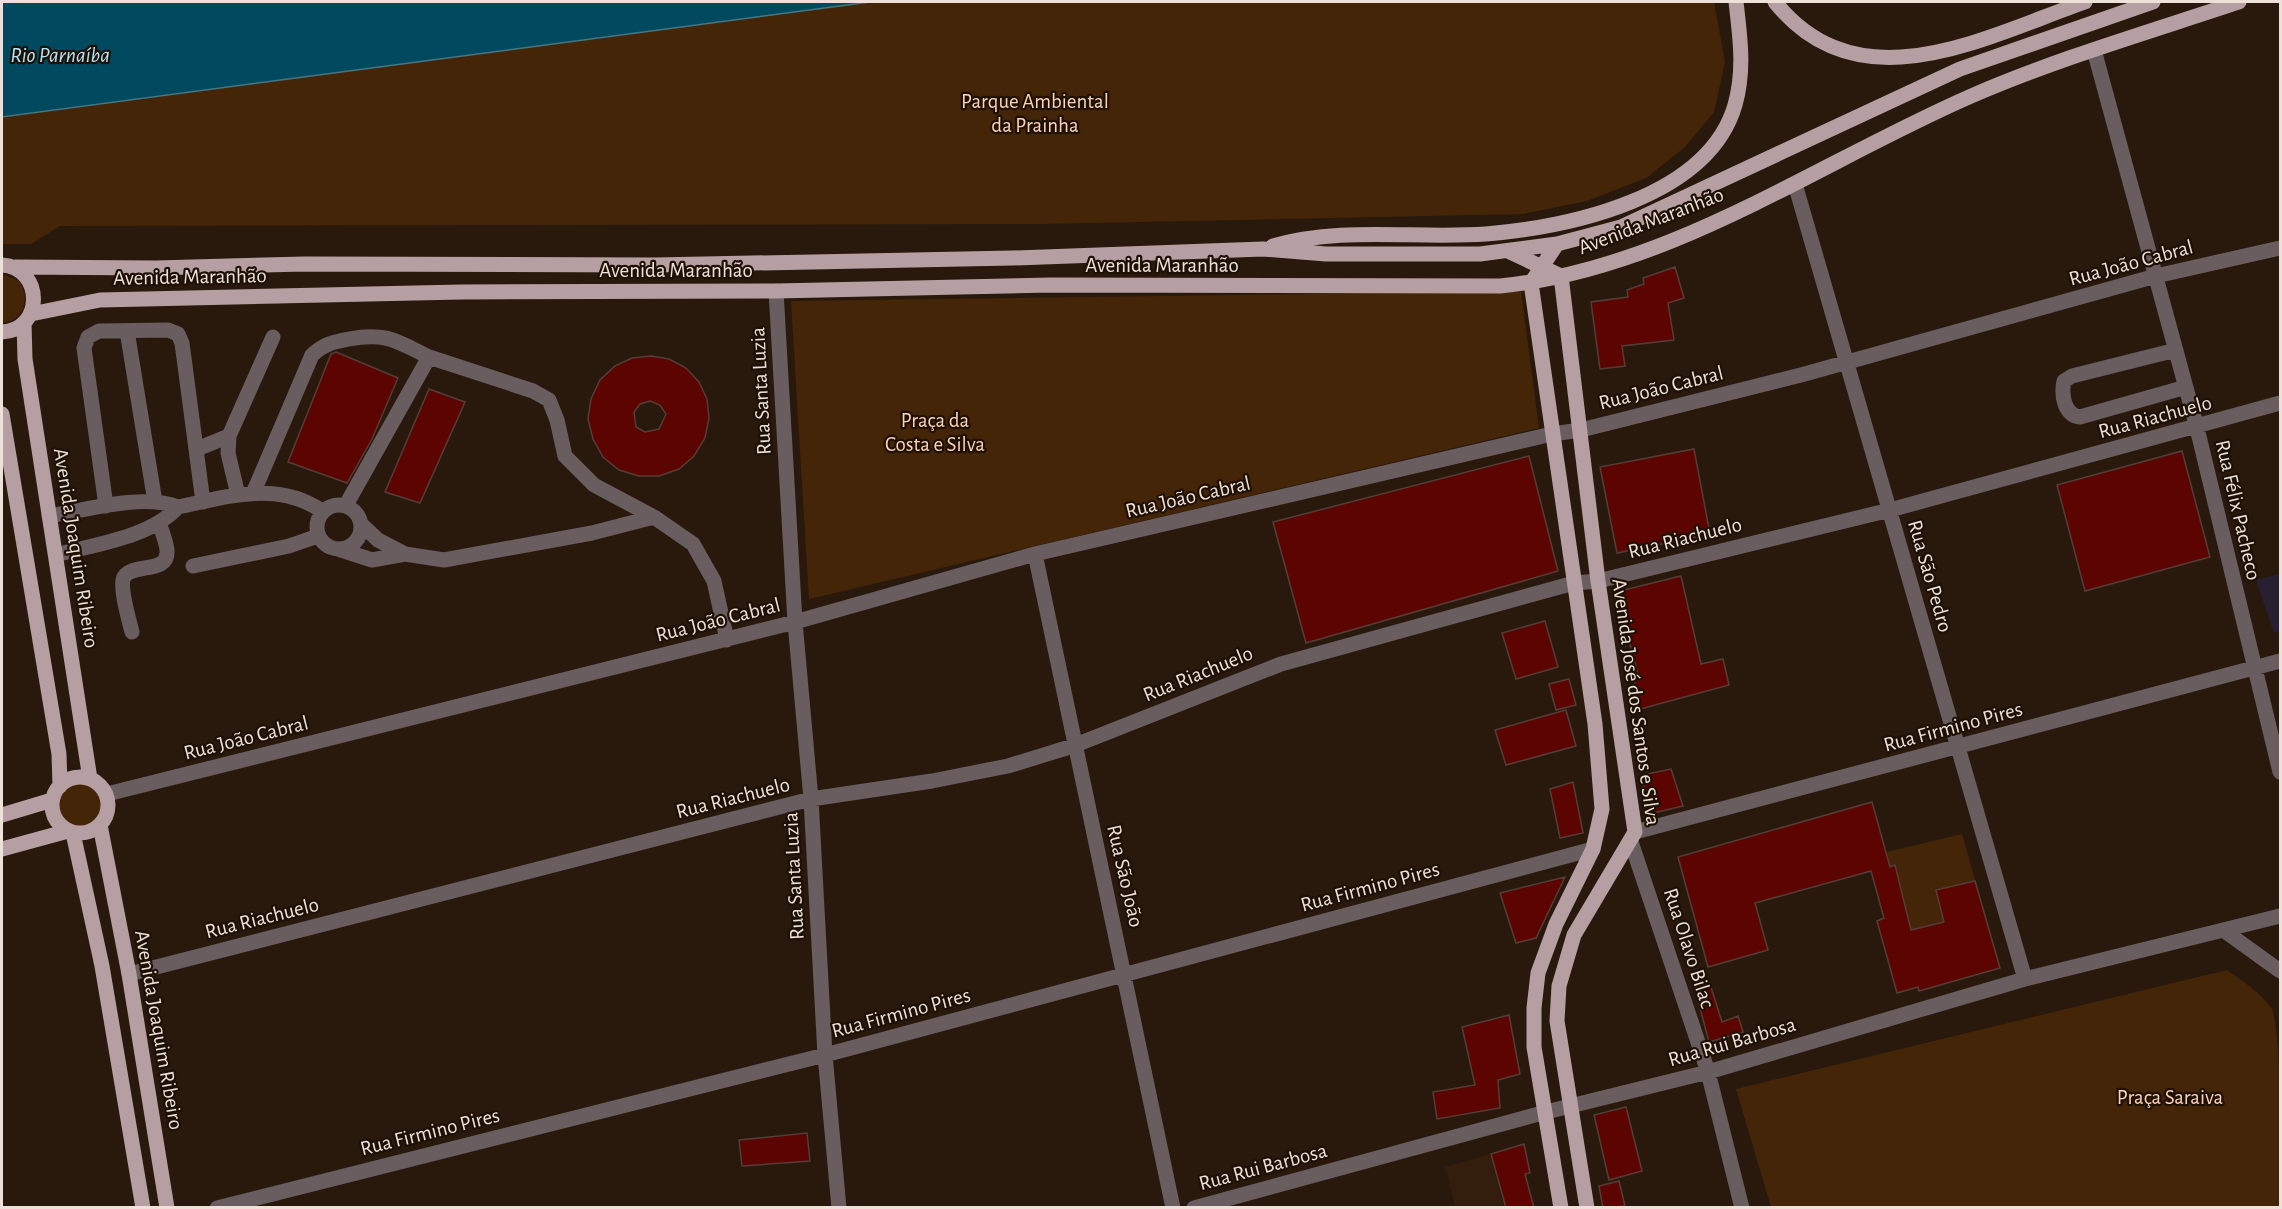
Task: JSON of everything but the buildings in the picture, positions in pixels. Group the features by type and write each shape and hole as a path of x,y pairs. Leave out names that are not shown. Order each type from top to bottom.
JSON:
{"main road":[{"path":"1263,249 1293,240 1322,236 1485,234 1590,216 1645,196 1681,176 1698,163 1711,150 1729,121 1739,88 1742,63 1736,2"},
{"path":"1775,2 1788,18 1806,33 1831,46 1868,56 1904,58 1945,51 2085,2"},
{"name":"Avenida Maranhão","path":"8,266 156,268 304,264 655,265 1013,258 1263,249 1348,254 1510,252 1557,244 1621,227 1960,69 2153,2"},
{"name":"Avenida Maranhão","path":"2,332 15,329 27,319 100,300 461,292 776,291 1051,285 1500,286 1532,283 1631,256 1795,184 1970,97 2094,50 2239,2"},
{"path":"1532,283 1557,244"},
{"path":"1510,252 1561,276"},
{"name":"Avenida Joaquim Ribeiro","path":"8,266 31,282 35,304 27,319 25,359 90,779"},
{"name":"Avenida José dos Santos e Silva","path":"1561,276 1598,581 1633,837 1574,935 1559,986 1557,1021 1587,1208"},
{"name":"Avenida José dos Santos e Silva","path":"1532,283 1600,772 1602,809 1593,849 1556,924 1538,973 1534,1047 1561,1208"},
{"path":"2,414 59,754 55,819 70,832 102,966 143,1208"},
{"path":"2,815 56,793 75,778 90,779 107,794 107,808 100,825 85,833 70,832 2,849"},
{"name":"Avenida Joaquim Ribeiro","path":"100,825 129,974 167,1208"}],"street":[{"name":"Rua Félix Pacheco","path":"2094,50 2197,428 2280,772"},
{"name":"Rua São Pedro","path":"1795,184 2025,979"},
{"name":"Rua João Cabral","path":"107,794 727,640 1035,554 1552,434 1581,430 1848,362 2156,276 2280,248"},
{"name":"Rua Santa Luzia","path":"776,291 795,622 811,799 825,1055 839,1208"},
{"path":"106,507 84,348 88,337 99,331 168,330 178,334 182,343 203,502"},
{"path":"127,331 155,502"},
{"path":"254,491 312,355 323,345 374,334 396,340 429,357 533,391 549,400 565,456 594,485 654,517 693,544 714,581 727,640"},
{"path":"238,495 228,453 229,436 273,337"},
{"path":"2176,350 2072,376 2064,381 2062,390 2068,412 2072,416 2080,417 2186,387"},
{"path":"346,505 429,357"},
{"name":"Rua Riachuelo","path":"129,974 811,799 969,774 1073,746 1281,664 1574,583 1598,581 1890,510 2197,428 2280,403"},
{"path":"197,449 229,436"},
{"path":"56,555 159,523 178,507 254,491 294,497 322,511"},
{"path":"49,516 155,502 166,502 178,507"},
{"path":"405,554 372,560 330,548 318,536 318,519 322,511 338,504 346,505 378,540 405,554 444,560 592,533 654,517"},
{"path":"132,632 123,586 124,578 129,572 156,567 164,561 168,551 159,523"},
{"path":"338,549 355,542 361,524"},
{"path":"193,566 289,546 318,536"},
{"name":"Rua São João","path":"1035,554 1073,746 1125,974 1173,1208"},
{"name":"Rua Firmino Pires","path":"1633,837 2280,661"},
{"name":"Rua Olavo Bilac","path":"1633,837 1708,1072 1742,1208"},
{"name":"Rua Firmino Pires","path":"217,1208 825,1055 1593,849"},
{"name":"Rua Rui Barbosa","path":"1194,1208 1546,1112 1708,1072 2025,979 2226,932 2280,916"},
{"path":"2226,932 2280,971"}],"shaded area":[{"path":"2280,574 2280,631 2274,633 2256,580"},
{"path":"1490,1154 1504,1207 1455,1207 1445,1167"}],"green space":[{"name":"Parque Ambiental da Prainha","path":"870,2 1714,2 1725,62 1714,112 1685,147 1646,178 1587,201 1523,214 1042,224 60,226 31,244 2,244 2,117"},
{"path":"2,274 19,281 23,288 25,302 16,318 2,323"},
{"name":"Praça da Costa e Silva","path":"1521,291 1539,428 809,599 791,301"},
{"path":"80,784 95,790 101,805 95,820 80,826 65,820 59,805 65,790"},
{"path":"1962,834 2000,968 1919,991 1917,987 1897,993 1877,921 1884,918 1871,872 1890,867 1887,852"},
{"name":"Praça Saraiva","path":"2227,970 2263,998 2272,1009 2278,1046 2280,1207 1771,1207 1736,1089"}],"water":[{"name":"Rio Parnaíba","path":"2,2 870,2 2,117"}]}
